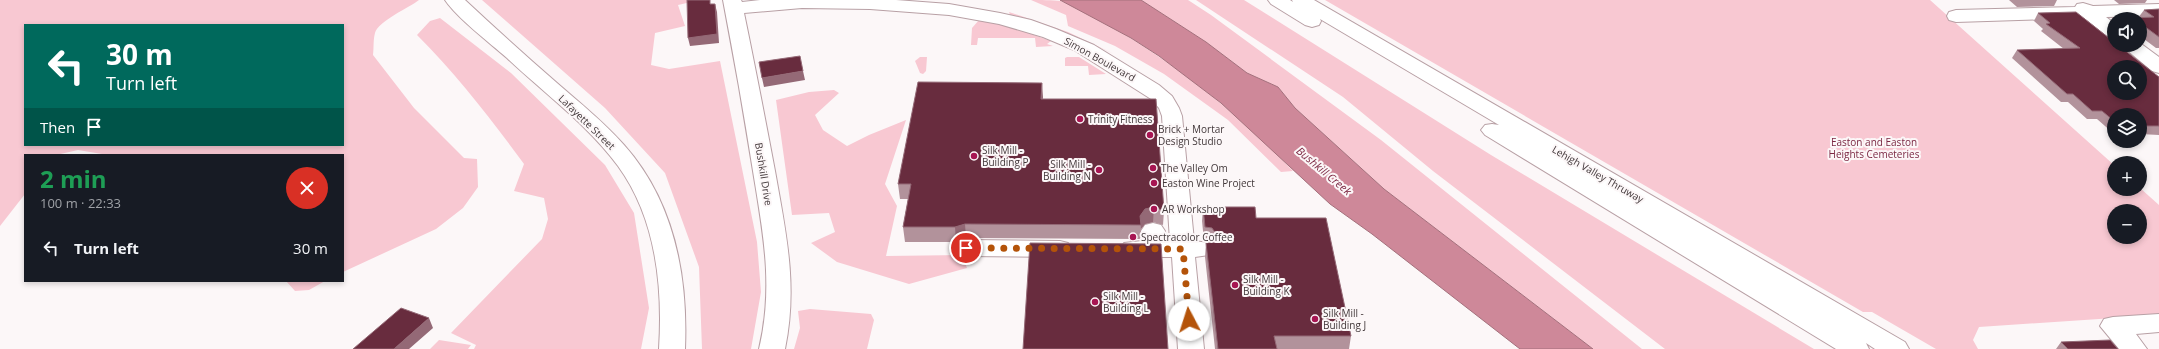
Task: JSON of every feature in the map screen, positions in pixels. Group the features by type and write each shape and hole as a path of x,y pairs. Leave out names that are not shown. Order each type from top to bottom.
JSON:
{"main road":[{"name":"Lafayette Street","path":"454,0 603,134 633,171 652,207 668,261 673,299 672,349"},
{"name":"Lehigh Valley Thruway","path":"1277,0 1856,349"},
{"name":"Lehigh Valley Thruway","path":"1301,0 1896,349"},
{"path":"2073,0 2107,27"},
{"name":"Simon Boulevard","path":"733,4 816,2 952,9 1000,17 1076,43 1150,88 1164,99 1172,116 1192,249 1191,349"},
{"name":"Bushkill Drive","path":"733,4 760,146 781,278 780,315 772,349"},
{"path":"1956,16 2159,10"},
{"path":"2140,52 2159,67"},
{"path":"1108,249 1154,240 1192,249"},
{"path":"966,248 1084,249"},
{"path":"2134,349 2113,326 2159,323"}],"green space":[{"path":"0,0 419,0 388,19 377,28 374,36 373,55 414,108 464,158 477,159 478,187 463,208 436,229 344,272 344,154 102,154 78,150 60,154 24,154 24,195 0,226"},
{"path":"482,0 700,0 678,5 685,26 655,33 651,65 669,69 720,61 757,242 761,292 751,349 702,349 699,267 665,173 605,108"},
{"path":"1031,0 1061,1 1067,3 1080,9 1160,57 1229,110 1293,171 1281,172 1228,120 1164,74 1115,46 1068,26 1066,15"},
{"path":"1141,0 1188,0 1211,15 1381,140 1642,349 1593,349 1384,189 1295,108 1278,87 1247,73 1206,42"},
{"path":"1196,0 1244,0 1491,155 1814,349 1665,349 1433,171 1343,97"},
{"name":"Easton and Easton Heights Cemeteries","path":"1325,0 1930,0 2107,159 2107,196 2147,196 2147,194 2159,205 2159,315 1979,327 1973,340 1978,349 1936,349 1872,312 1863,312"},
{"path":"1009,12 1068,32 1114,54 1067,33 1010,15"},
{"path":"440,18 511,73 605,165 634,213 649,308 641,349 474,349 476,345 451,333 542,239 548,219 544,198 514,191 524,164 473,98 417,35 430,21"},
{"path":"979,20 1005,25 1051,41 1047,44 1053,46 1036,47 1035,38 978,38 977,45 971,45 972,28"},
{"path":"920,57 927,57 926,71 923,74 920,73 915,61"},
{"path":"1079,57 1106,74 1089,75 1088,66 1065,66 1065,58"},
{"path":"834,90 839,93 815,115 823,130 847,146 906,120 885,184 897,206 886,256 962,255 967,268 909,284 837,262 811,243 835,232 829,213 792,215 776,100 809,92"},
{"path":"287,282 323,282 309,290 295,291"},
{"path":"810,309 871,314 874,320 867,349 794,349 800,328 798,311"},
{"path":"439,340 471,345 468,349 430,349"}],"water":[{"name":"Bushkill Creek","path":"1060,0 1141,0 1206,42 1247,73 1278,87 1295,108 1384,189 1593,349 1520,349 1372,234 1330,204 1221,103 1159,56 1131,38"}],"building":[{"path":"687,0 710,0 710,4 715,4 717,34 688,38"},
{"path":"2159,9 2159,37 2147,28 2147,17 2154,17 2144,10"},
{"path":"2076,12 2107,36 2107,52 2127,52 2137,60 2107,60 2107,100 2147,100 2147,68 2159,77 2159,126 2147,126 2147,108 2107,108 2107,115 2102,111 2092,111 2073,94 2067,94 2017,50 2080,48 2046,24 2050,23 2038,13"},
{"path":"800,56 803,71 762,78 759,62"},
{"path":"918,82 1042,83 1041,99 1156,99 1164,211 1154,207 1145,209 1140,216 1141,225 965,224 955,227 903,227 911,184 898,184"},
{"path":"1203,207 1255,207 1256,218 1326,218 1351,336 1274,336 1277,349 1218,349 1206,243 1212,242 1216,234 1212,228 1205,227"},
{"name":"Silk Mill - Building L","path":"1030,243 1161,244 1168,349 1023,349"},
{"path":"401,308 429,318 394,349 353,349"},
{"path":"2110,340 2118,349 2068,349 2061,342"}],"place":[{"name":"Trinity Fitness","path":"1080,119"},
{"name":"Brick + Mortar Design Studio","path":"1150,135"},
{"name":"Silk Mill - Building P","path":"974,156"},
{"name":"The Valley Om","path":"1153,168"},
{"name":"Silk Mill - Building N","path":"1099,170"},
{"name":"Easton Wine Project","path":"1154,183"},
{"name":"AR Workshop","path":"1154,209"},
{"name":"Spectracolor Coffee","path":"1133,237"},
{"name":"Silk Mill - Building K","path":"1235,285"},
{"name":"Silk Mill - Building L","path":"1095,302"},
{"name":"Silk Mill - Building J","path":"1315,319"}],"route":[{"path":"966,248 1183,249 1189,320"}]}
